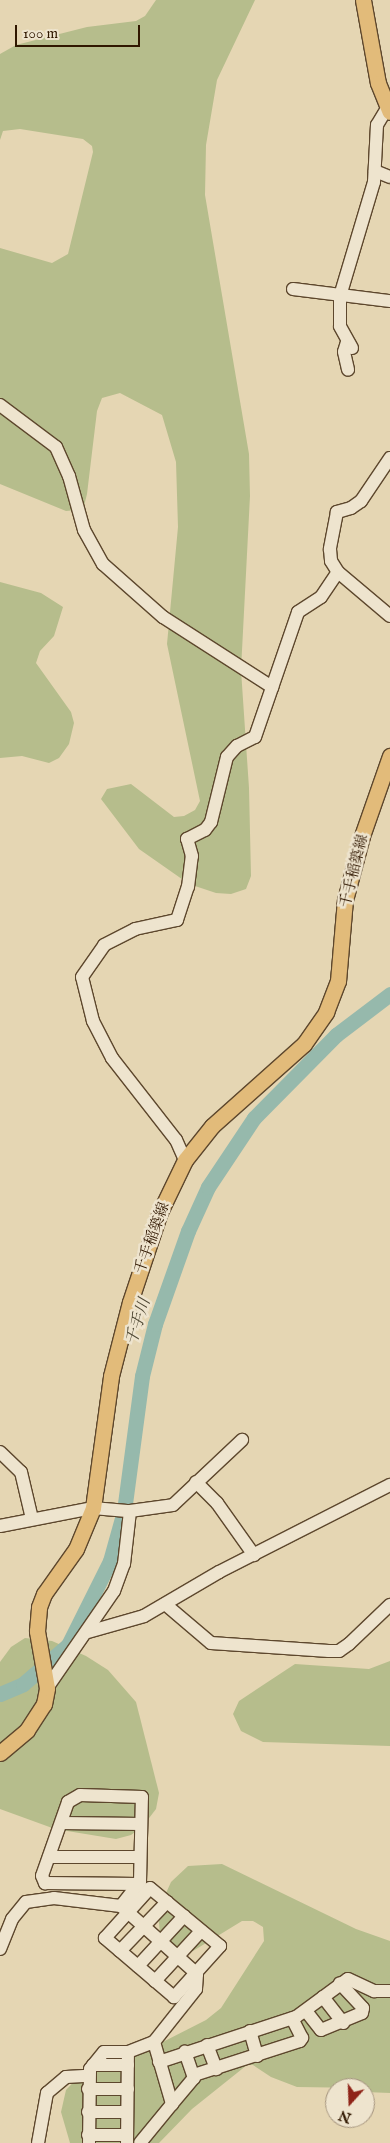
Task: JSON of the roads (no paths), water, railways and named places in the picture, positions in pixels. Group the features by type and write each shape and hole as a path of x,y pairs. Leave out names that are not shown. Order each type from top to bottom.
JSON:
{"main road":[{"path":"363,0 378,83 389,110"},
{"name":"千手稲築線","path":"0,1753 37,1719 46,1682 38,1642 39,1607 44,1594 76,1548 96,1509 111,1376 130,1302 160,1212 185,1160 212,1126 304,1044 326,1012 338,981 344,900 362,836 390,756"}],"street":[{"path":"348,370 344,352 350,345 340,326 340,296 375,171 377,126 389,110"},
{"path":"375,171 390,177"},
{"path":"293,289 390,301"},
{"path":"0,405 56,447 69,476 84,530 94,554 103,564 163,618 272,687"},
{"path":"390,458 360,501 351,508 337,512 330,549 331,561 338,572 390,616"},
{"path":"185,1160 176,1140 112,1058 92,1021 82,976 96,953 112,940 135,929 177,920 188,887 192,856 187,838 205,830 211,822 227,757 237,746 255,737 298,612 321,597 338,572"},
{"path":"0,1526 96,1509 129,1511 173,1505 242,1440"},
{"path":"0,1452 21,1472 32,1519"},
{"path":"196,1482 217,1503 254,1555"},
{"path":"88,1632 144,1616 254,1555 390,1485"},
{"path":"46,1682 88,1632 120,1576 129,1511"},
{"path":"165,1604 210,1643 329,1651 339,1651 349,1644 390,1605"},
{"path":"124,1908 150,1888 220,1946 197,1974 174,1997 104,1938 138,1884 142,1797 80,1795 68,1802 62,1824 42,1876 45,1883 138,1884"},
{"path":"62,1824 141,1824"},
{"path":"50,1857 140,1857"},
{"path":"0,1949 12,1919 26,1902 54,1898 124,1908 197,1974"},
{"path":"120,1951 167,1902"},
{"path":"138,1966 184,1916"},
{"path":"155,1981 201,1931"},
{"path":"128,2052 127,2139 88,2139 90,2077 108,2050 128,2052 154,2042 196,1990 197,1974"},
{"path":"159,2062 292,2018 306,2011 340,1983 355,1980 374,1991 390,1991"},
{"path":"306,2011 321,2030 343,2023 362,2013 363,2008 340,1983"},
{"path":"323,1997 343,2023"},
{"path":"140,2143 194,2075 300,2041 302,2038 292,2018"},
{"path":"250,2032 257,2056"},
{"path":"154,2042 172,2104"},
{"path":"207,2045 216,2069"},
{"path":"185,2052 194,2075"},
{"path":"38,2143 47,2093 66,2077 90,2077 128,2066"},
{"path":"90,2077 128,2088"},
{"path":"88,2112 127,2112"}],"waterway":[{"name":"千手川","path":"0,1694 23,1684 68,1645 110,1561 124,1511 142,1376 155,1324 188,1231 208,1187 254,1118 336,1035 390,994"}]}
